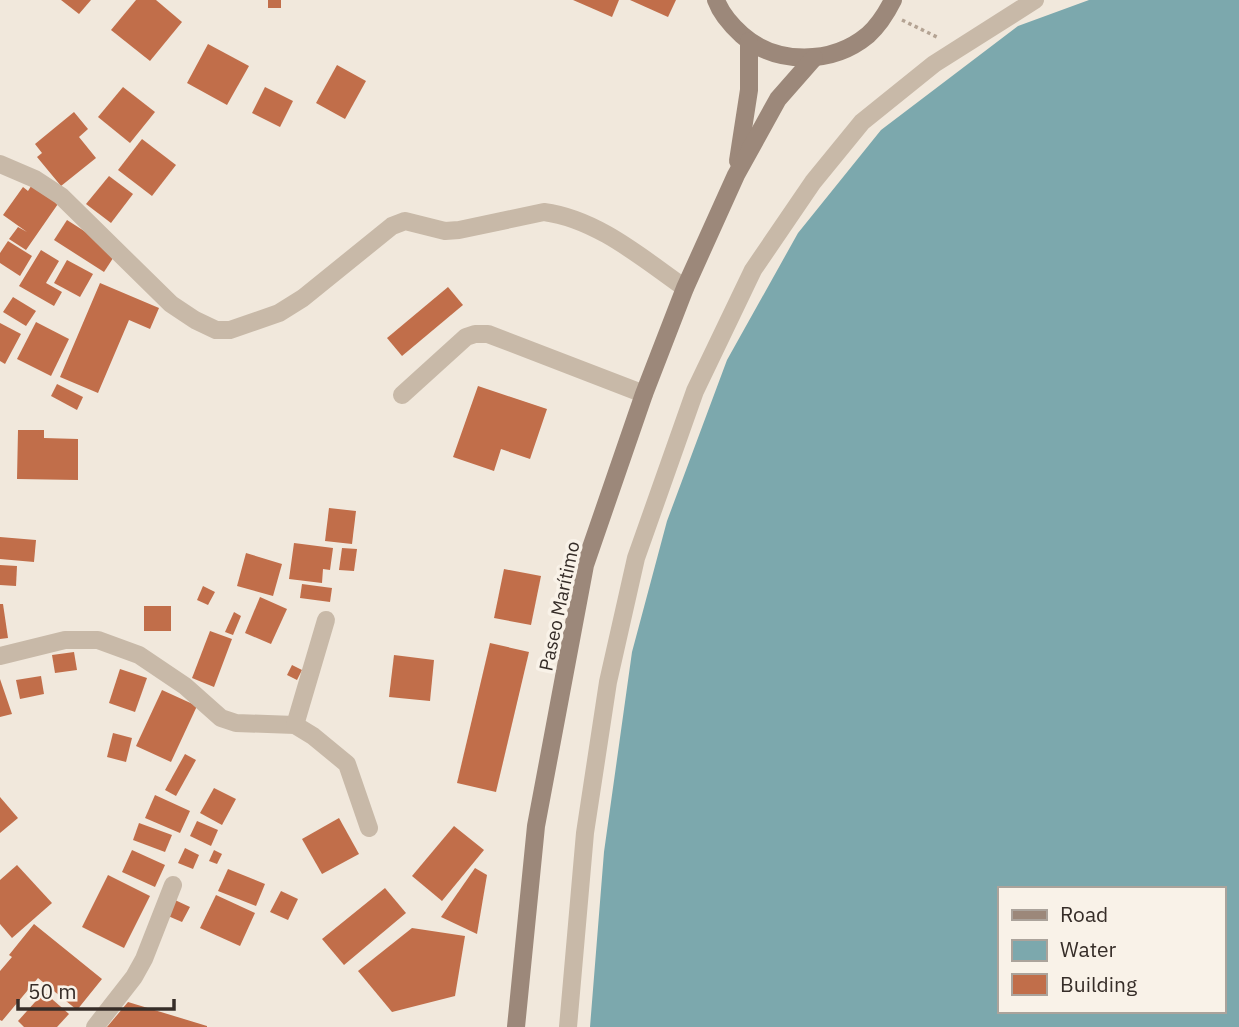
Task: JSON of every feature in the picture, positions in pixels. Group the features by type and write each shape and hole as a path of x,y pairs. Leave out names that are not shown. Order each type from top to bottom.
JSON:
{"main road":[{"path":"716,0 731,25 749,41 769,52 814,58 843,51 868,35 890,6"},
{"name":"Paseo Marítimo","path":"736,175 749,90 749,41"},
{"name":"Paseo Marítimo","path":"516,1027 536,826 585,565 644,394 685,288 736,175 778,99 814,58"}],"street":[{"path":"568,1027 585,833 608,682 636,558 695,391 753,270 813,182 862,122 934,64 1035,0"},
{"path":"0,164 35,179 61,195 171,304 215,330 230,330 279,313 303,298 393,226 405,222 459,230 544,212 558,214 605,233 685,288"},
{"path":"402,395 466,337 475,334 488,334 644,394"},
{"path":"295,725 326,620"},
{"path":"0,656 65,640 99,640 139,655 185,685 221,718 236,723 295,725 347,764 369,828"},
{"path":"95,1027 134,978 173,885"}],"path":[{"path":"890,6 960,48"}],"water":[{"path":"1089,0 1239,0 1239,1027 590,1027 604,852 632,652 667,521 727,360 798,233 881,130 1018,26"}],"building":[{"path":"61,0 91,0 79,14"},
{"path":"136,0 156,0 182,22 150,61 111,30"},
{"path":"268,0 281,0 281,8 268,8"},
{"path":"573,0 619,0 612,17"},
{"path":"630,0 676,0 668,17"},
{"path":"208,44 249,66 227,105 187,83"},
{"path":"337,65 366,81 345,119 316,103"},
{"path":"123,87 155,112 130,143 98,117"},
{"path":"265,87 293,101 280,127 252,113"},
{"path":"74,112 88,129 79,137 96,158 61,186 37,157 42,153 35,144"},
{"path":"142,139 176,165 152,196 118,170"},
{"path":"109,176 133,194 111,223 86,204"},
{"path":"33,183 60,201 26,250 9,239 18,227 27,232 3,215 23,187 28,191"},
{"path":"67,220 117,252 104,272 54,240"},
{"path":"8,241 32,256 20,276 0,263 0,253"},
{"path":"41,250 59,261 46,283 62,292 54,306 19,286"},
{"path":"67,260 93,274 80,297 54,283"},
{"path":"100,283 159,308 150,329 129,320 98,393 60,377"},
{"path":"448,287 463,305 402,356 387,338"},
{"path":"13,297 36,311 26,326 3,312"},
{"path":"36,322 69,339 51,376 17,359"},
{"path":"0,323 21,334 5,364 0,361"},
{"path":"57,384 83,397 77,410 51,396"},
{"path":"478,386 547,409 530,459 501,449 494,471 453,457"},
{"path":"18,430 44,430 44,438 78,439 78,480 17,479"},
{"path":"329,508 356,511 352,544 325,541"},
{"path":"0,537 36,540 34,562 0,559"},
{"path":"294,543 333,548 330,570 323,569 322,583 289,579"},
{"path":"342,548 357,549 354,571 339,570"},
{"path":"246,553 282,564 273,596 237,586"},
{"path":"0,565 17,566 16,586 0,585"},
{"path":"504,569 541,576 531,625 494,618"},
{"path":"302,584 332,588 330,602 300,598"},
{"path":"203,586 215,592 208,605 197,600"},
{"path":"260,597 287,609 271,644 245,633"},
{"path":"0,604 3,604 8,638 0,639"},
{"path":"144,606 171,606 171,631 144,631"},
{"path":"234,612 241,616 233,635 225,632"},
{"path":"210,631 232,639 214,687 192,678"},
{"path":"490,643 529,652 496,792 457,783"},
{"path":"74,652 77,670 55,673 52,655"},
{"path":"394,655 434,660 430,701 389,697"},
{"path":"292,665 302,670 297,680 287,675"},
{"path":"120,669 147,678 135,712 109,703"},
{"path":"41,676 44,694 20,699 16,680"},
{"path":"0,679 12,714 0,717"},
{"path":"162,690 197,706 171,762 136,746"},
{"path":"113,733 132,738 126,762 107,757"},
{"path":"185,754 196,760 176,796 165,790"},
{"path":"214,788 236,799 222,825 200,813"},
{"path":"155,795 190,811 180,833 145,818"},
{"path":"0,797 18,818 0,833"},
{"path":"339,818 359,854 322,874 302,839"},
{"path":"197,821 218,830 211,846 190,836"},
{"path":"139,823 172,835 165,852 133,840"},
{"path":"454,826 484,850 442,901 412,876"},
{"path":"185,848 199,855 193,869 178,863"},
{"path":"132,850 165,865 155,887 122,872"},
{"path":"214,850 222,854 217,864 209,861"},
{"path":"17,865 52,903 12,938 0,924 0,880"},
{"path":"475,868 487,875 477,934 441,917"},
{"path":"228,869 265,884 256,906 218,891"},
{"path":"108,875 150,896 124,948 82,927"},
{"path":"385,888 406,913 344,965 322,939"},
{"path":"281,891 298,899 288,920 270,912"},
{"path":"216,895 255,913 240,946 200,928"},
{"path":"175,900 190,907 182,922 168,916"},
{"path":"34,924 102,979 77,1010 38,978 2,1021 0,971"},
{"path":"412,928 465,936 455,996 392,1012 358,971"},
{"path":"44,992 69,1014 57,1027 24,1027 18,1021"},
{"path":"128,1002 207,1026 207,1027 107,1027"}]}
